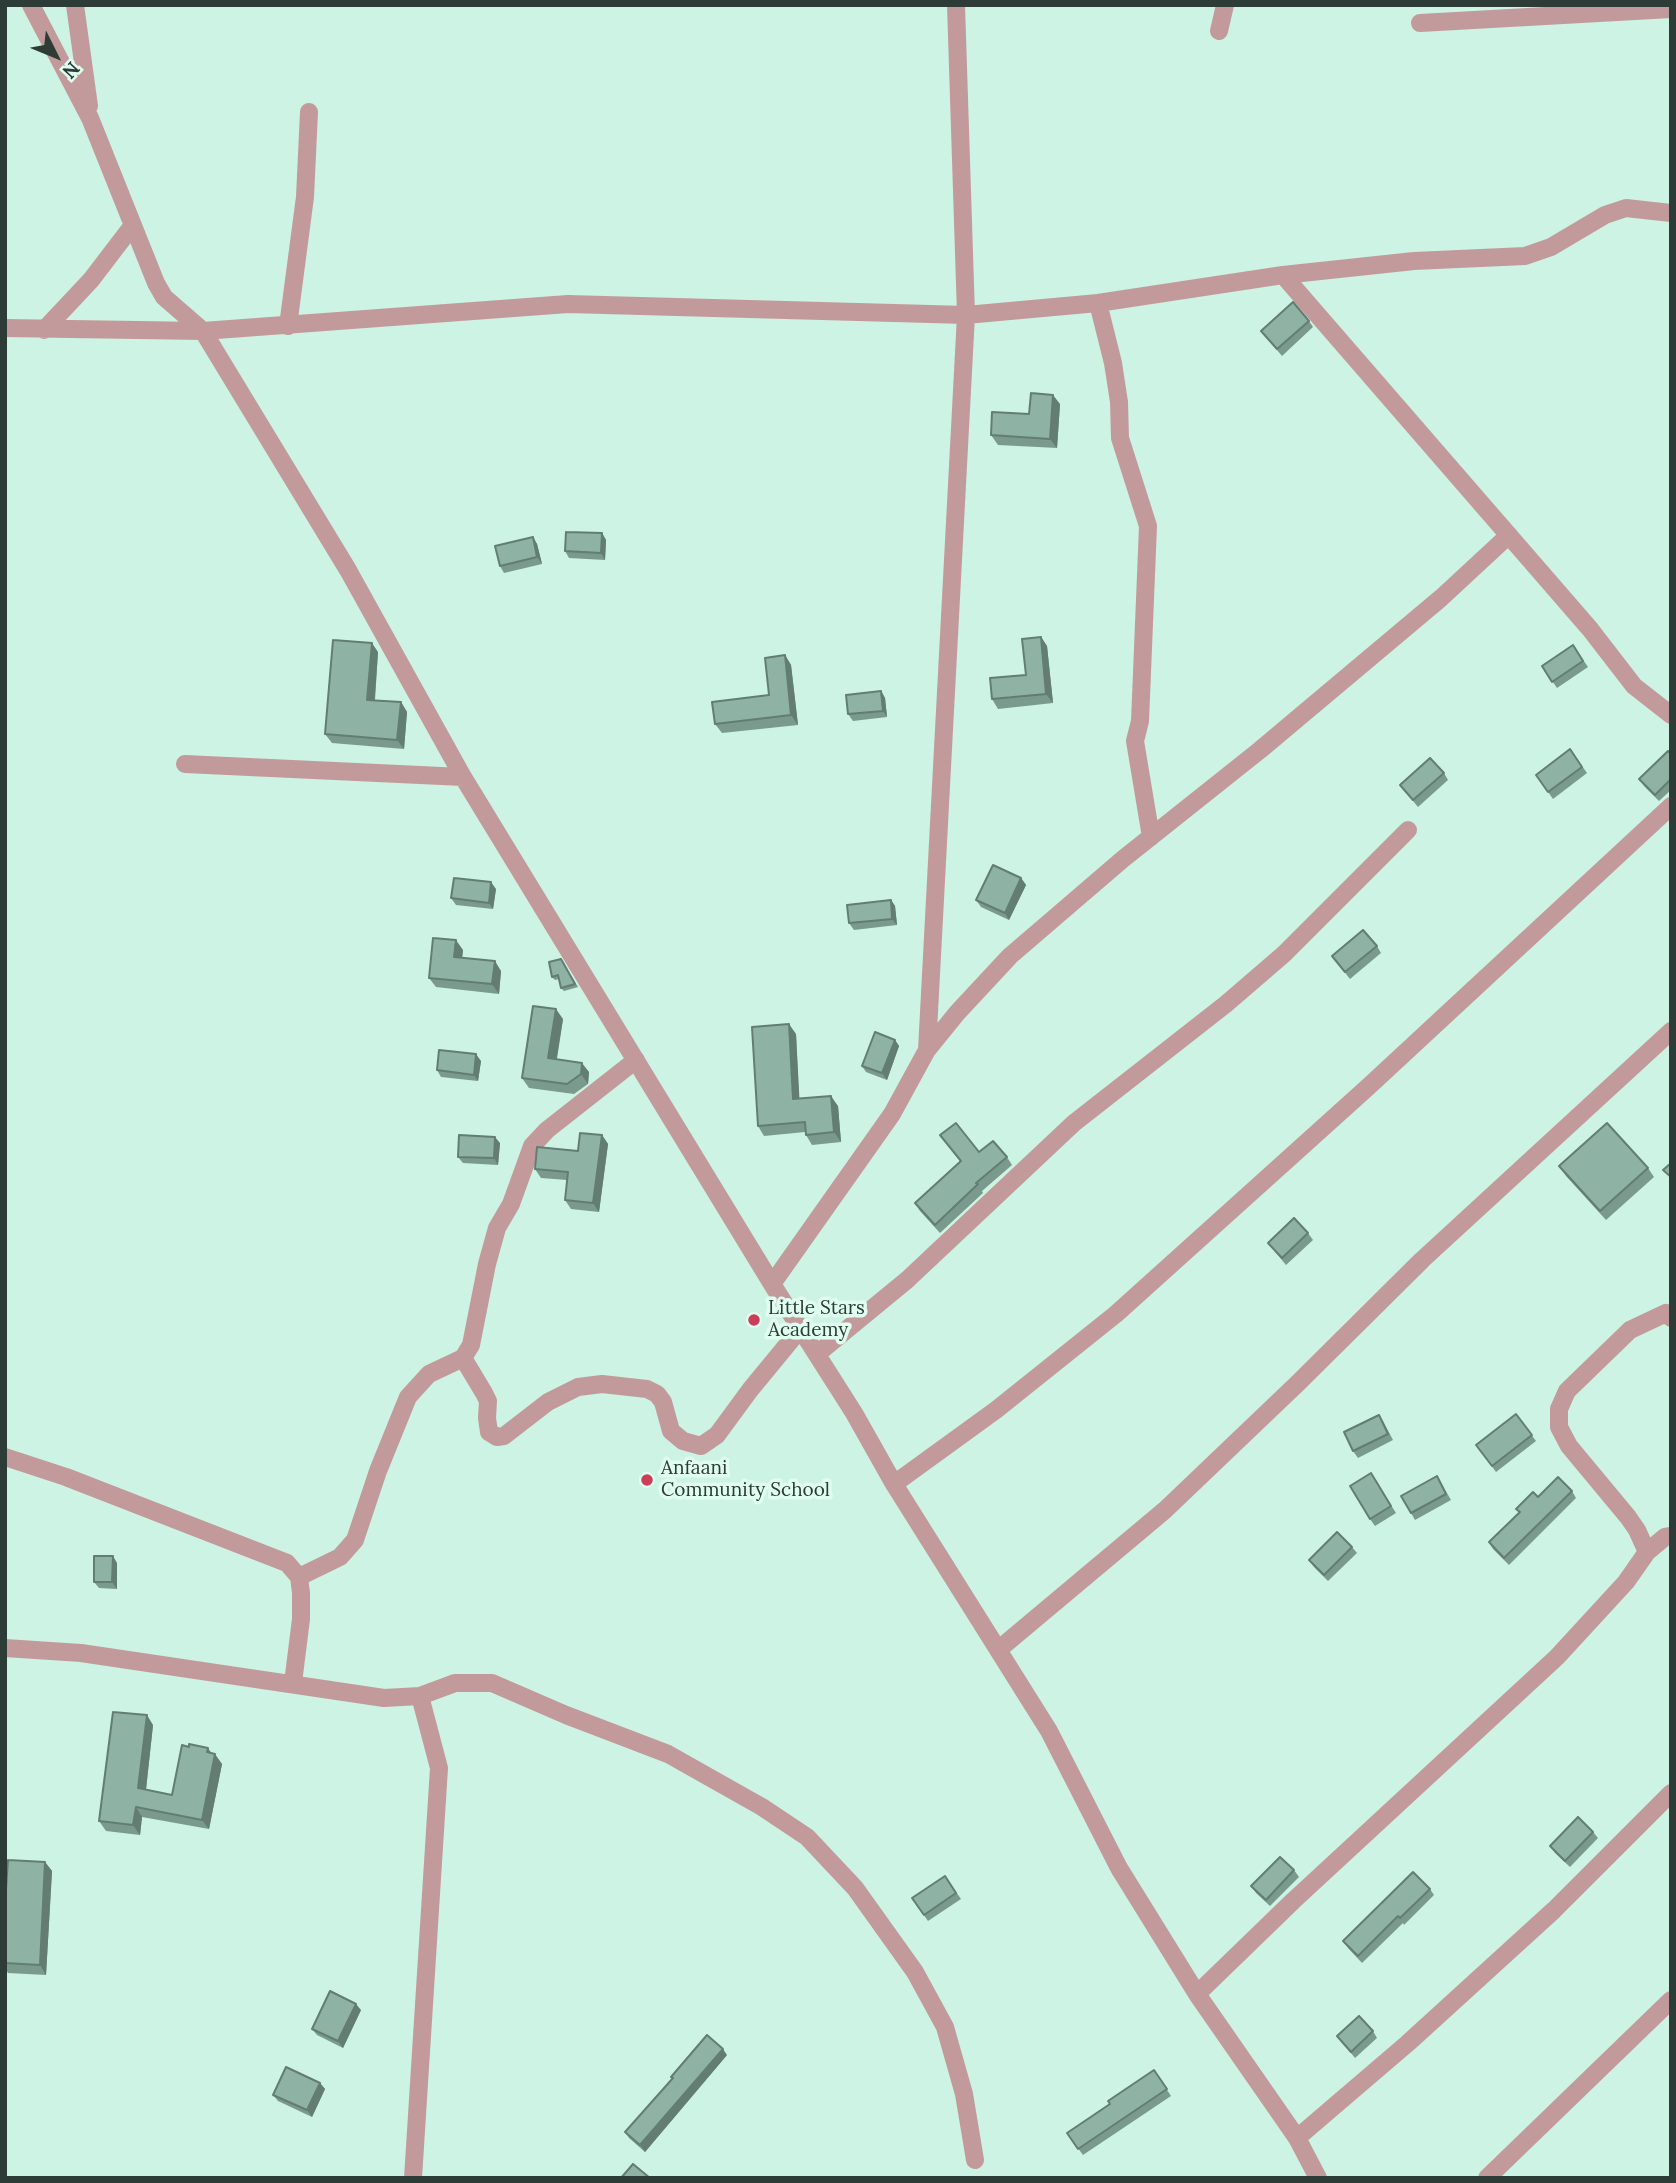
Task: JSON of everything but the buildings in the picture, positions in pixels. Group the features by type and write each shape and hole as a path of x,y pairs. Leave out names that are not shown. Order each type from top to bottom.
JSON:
{"street":[{"path":"32,5 90,118 164,297 203,331 348,570 463,776 894,1484 1049,1731 1119,1868 1197,1994 1297,2138 1318,2178"},
{"path":"75,5 90,118"},
{"path":"927,1050 966,315 956,5"},
{"path":"1219,31 1225,5"},
{"path":"1420,23 1671,9"},
{"path":"288,326 305,197 309,113"},
{"path":"5,328 203,331 568,304 966,315 1098,303 1283,275 1414,261 1525,256 1551,247 1605,215 1626,208 1671,213"},
{"path":"44,330 91,280 133,225"},
{"path":"1283,275 1590,629 1634,686 1671,715"},
{"path":"1098,303 1113,363 1119,402 1120,438 1148,526 1142,697 1135,741 1151,837"},
{"path":"772,1284 892,1114 927,1050 1010,956 1441,598 1508,535"},
{"path":"185,764 463,776"},
{"path":"894,1484 996,1410 1115,1314 1368,1087 1671,806"},
{"path":"817,1354 907,1280 1074,1123 1226,1004 1284,954 1408,830"},
{"path":"998,1650 1165,1510 1422,1260 1671,1031"},
{"path":"299,1577 340,1557 355,1540 378,1471 408,1397 429,1374 463,1358 471,1345 497,1228 511,1204 532,1146 547,1130 636,1060"},
{"path":"1647,1552 1628,1517 1569,1446 1559,1427 1559,1409 1567,1391 1630,1330 1666,1313 1671,1318"},
{"path":"463,1358 488,1401 489,1432 497,1437 504,1436 548,1402 578,1387 602,1384 647,1389 657,1394 663,1402 671,1431 683,1441 701,1446 717,1435 801,1328"},
{"path":"5,1457 79,1482 287,1563 299,1577 301,1619 293,1683"},
{"path":"1197,1994 1293,1901 1556,1657 1626,1582 1647,1552 1665,1537 1671,1536"},
{"path":"5,1648 82,1653 384,1698 420,1696 455,1683 492,1684 668,1754 762,1807 807,1836 855,1888 915,1972 945,2027 964,2094 975,2160"},
{"path":"412,2178 439,1768 420,1696"},
{"path":"1297,2138 1408,2043 1553,1910 1671,1794"},
{"path":"1487,2178 1671,2000"}],"place":[{"name":"Little Stars Academy","path":"754,1320"},
{"name":"Anfaani Community School","path":"647,1480"}]}
